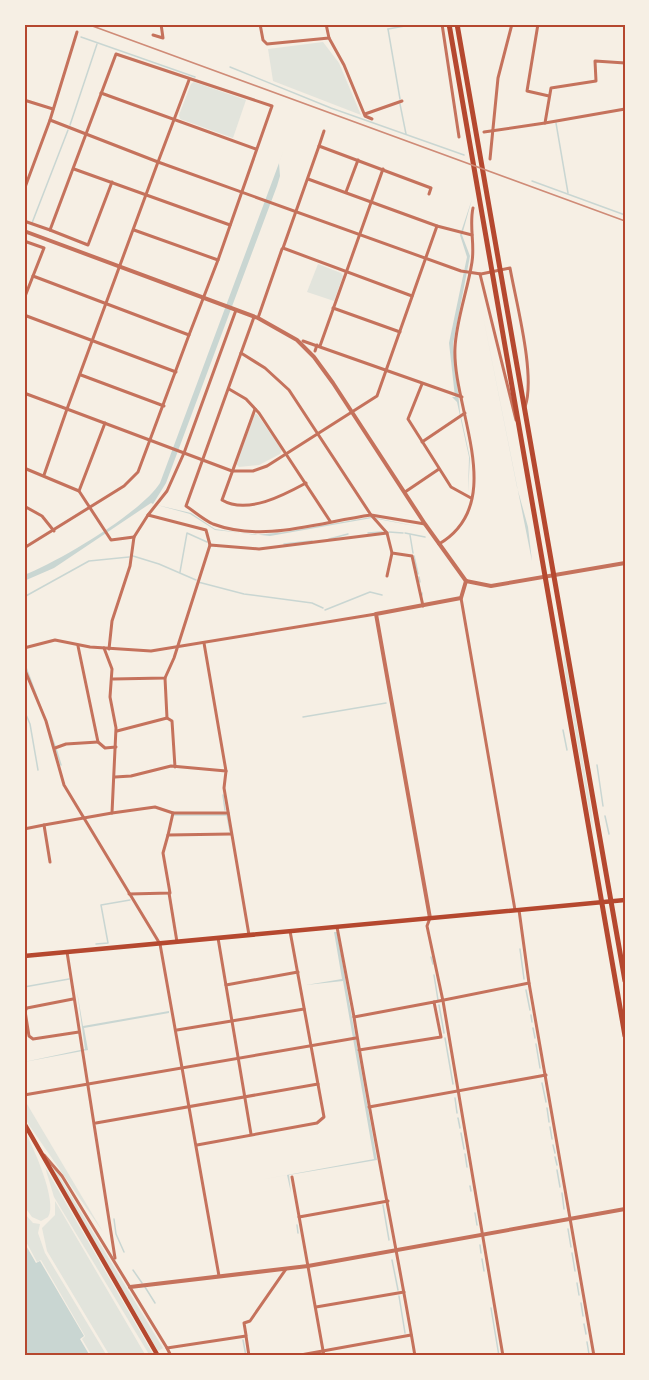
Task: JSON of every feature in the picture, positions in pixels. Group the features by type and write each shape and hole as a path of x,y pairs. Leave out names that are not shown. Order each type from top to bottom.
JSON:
{"highway":[{"path":"449,24 625,1036"},
{"path":"457,24 625,981"}],"main road":[{"path":"24,956 625,900"},
{"path":"24,1124 158,1356"}],"street":[{"path":"153,35 164,38 160,24"},
{"path":"260,24 263,40 267,44 329,38"},
{"path":"326,24 329,38 344,65 364,114 372,119"},
{"path":"442,24 459,137"},
{"path":"490,159 498,78 512,24"},
{"path":"538,24 527,91 549,96"},
{"path":"24,190 50,120 77,32"},
{"path":"24,548 124,486 138,472 205,297 272,106 200,79 189,80 116,54 50,230"},
{"path":"545,123 549,96 553,88 596,81 595,61 625,63"},
{"path":"44,475 189,80"},
{"path":"101,93 256,149"},
{"path":"24,100 53,109"},
{"path":"364,114 402,101"},
{"path":"484,132 625,109"},
{"path":"50,120 158,162 461,271 480,274 510,268 525,359 528,392 525,408"},
{"path":"324,131 297,212 241,353 186,506 210,523 248,532 261,532 371,514 425,524"},
{"path":"319,146 431,188 429,194"},
{"path":"346,192 358,160"},
{"path":"74,169 230,225"},
{"path":"315,351 333,308 383,169"},
{"path":"308,179 436,226 472,235"},
{"path":"84,253 112,182"},
{"path":"439,544 459,529 471,498 475,463 455,348 472,260 473,208"},
{"path":"24,221 88,245"},
{"path":"24,393 232,471 261,469 377,396 436,226"},
{"path":"134,230 218,260"},
{"path":"24,231 256,317 297,340 314,357 425,524 466,581 491,586 625,563"},
{"path":"24,299 44,248 26,241"},
{"path":"283,248 412,296"},
{"path":"480,274 508,396 520,430"},
{"path":"33,276 189,335"},
{"path":"333,308 400,332"},
{"path":"109,649 112,621 130,566 134,537 167,491 184,453 235,309"},
{"path":"24,315 176,372"},
{"path":"303,341 462,397"},
{"path":"241,353 283,383 371,514 387,533 392,553 387,576"},
{"path":"80,374 164,406"},
{"path":"422,384 408,419 451,487 471,498"},
{"path":"229,389 255,409 287,453 330,521"},
{"path":"255,409 222,500 228,504 270,500 306,483"},
{"path":"422,442 465,412"},
{"path":"79,491 105,423"},
{"path":"24,468 79,491 111,540 134,537"},
{"path":"405,492 439,469"},
{"path":"24,506 42,516 54,531"},
{"path":"148,515 206,530"},
{"path":"167,718 165,678 178,647 210,545 206,530 210,523"},
{"path":"210,545 260,549 387,533"},
{"path":"392,553 412,556 423,606"},
{"path":"466,581 461,598 572,1218 594,1356"},
{"path":"24,647 51,640 109,649 151,651 461,598"},
{"path":"376,614 430,918 427,926 443,1001 503,1356"},
{"path":"204,642 226,771 224,788 231,834 249,935"},
{"path":"78,645 98,742 105,748 116,747"},
{"path":"104,648 113,679 110,697 116,731 112,813"},
{"path":"24,668 55,748 64,785 160,944 184,1068 219,1278"},
{"path":"113,679 165,678"},
{"path":"116,731 167,718 172,721 175,767"},
{"path":"55,748 66,744 98,742"},
{"path":"115,777 131,777 175,767 226,771"},
{"path":"24,829 155,807 173,813 228,813"},
{"path":"173,813 163,853 177,942"},
{"path":"44,825 50,862"},
{"path":"168,835 231,834"},
{"path":"129,894 169,893"},
{"path":"337,927 415,1356"},
{"path":"197,1145 317,1123 324,1117 290,931"},
{"path":"218,938 251,1135"},
{"path":"67,952 96,1123 115,1259"},
{"path":"225,985 298,972"},
{"path":"354,1017 529,983"},
{"path":"74,999 27,1008 25,1011 29,1036 33,1039 79,1032"},
{"path":"434,1002 441,1037"},
{"path":"177,1030 304,1009"},
{"path":"359,1050 449,1035"},
{"path":"24,1095 357,1038"},
{"path":"369,1107 546,1075"},
{"path":"96,1123 318,1084"},
{"path":"40,1152 57,1168 115,1259 171,1356"},
{"path":"292,1177 324,1356"},
{"path":"299,1217 388,1201"},
{"path":"130,1287 308,1266 625,1209"},
{"path":"249,1356 244,1323 250,1321 286,1269"},
{"path":"316,1307 404,1292"},
{"path":"295,1356 412,1335"},
{"path":"167,1348 246,1336"}],"shaded area":[{"path":"323,42 339,63 361,115 273,81 268,49"},
{"path":"194,82 246,100 233,138 180,119 179,115 191,84"},
{"path":"279,163 280,176 277,186 166,483 153,504 151,503 54,568 24,581 24,575 77,548 118,522 150,495 160,483"},
{"path":"472,199 462,235 470,256 453,344 460,412 470,458 468,493 469,457 457,402 452,397 455,397 449,343 467,257 460,235"},
{"path":"318,264 341,273 343,276 334,301 307,292"},
{"path":"480,301 518,490 517,487"},
{"path":"255,414 282,450 280,454 259,465 239,467 236,464"},
{"path":"518,490 528,527 532,561"},
{"path":"157,505 191,513 215,529 239,533 215,530 190,514"},
{"path":"371,517 420,527 372,518 270,536 258,535"},
{"path":"563,645 591,808 594,838 564,666"},
{"path":"334,932 337,932 377,1160 289,1175 291,1193 287,1175 205,1190 374,1159 343,981 306,985 342,979"},
{"path":"77,991 83,1026 169,1011 169,1013 84,1028 88,1050 24,1062 85,1049"},
{"path":"24,1099 103,1232 29,1125 24,1116"},
{"path":"24,1130 43,1174 50,1199 48,1217 41,1221 32,1217 24,1206"},
{"path":"48,1162 58,1174 163,1348 158,1351"},
{"path":"45,1167 153,1354 150,1356 54,1197"},
{"path":"55,1201 146,1356 110,1356 47,1251 42,1228 55,1215"},
{"path":"24,1213 33,1223 40,1224 38,1233 45,1253 107,1356 92,1356 82,1339 85,1336 41,1260 37,1262 24,1238"},
{"path":"24,1242 36,1263 40,1261 84,1336 80,1339 90,1356 24,1356"}],"waterway":[{"path":"388,29 416,24"},
{"path":"388,29 400,99"},
{"path":"81,37 195,77"},
{"path":"70,125 97,44"},
{"path":"230,67 331,108 464,155"},
{"path":"400,104 406,134"},
{"path":"556,123 568,193"},
{"path":"32,223 68,130"},
{"path":"532,181 625,215"},
{"path":"368,533 382,532"},
{"path":"389,532 403,533"},
{"path":"180,572 187,533 207,542"},
{"path":"405,533 425,537"},
{"path":"329,539 348,534"},
{"path":"410,535 413,553"},
{"path":"284,544 312,541"},
{"path":"133,556 196,580"},
{"path":"414,556 418,574"},
{"path":"24,597 89,561 129,557"},
{"path":"419,577 420,582"},
{"path":"198,582 244,594 312,603 323,608"},
{"path":"325,610 370,592 382,595"},
{"path":"24,662 55,746"},
{"path":"303,717 386,703"},
{"path":"24,710 30,724 38,770"},
{"path":"563,730 567,750"},
{"path":"56,749 61,765"},
{"path":"597,765 603,806"},
{"path":"223,795 225,810"},
{"path":"174,815 227,815"},
{"path":"227,815 230,831"},
{"path":"605,816 609,834"},
{"path":"96,944 108,943 101,905 130,900"},
{"path":"520,949 524,979"},
{"path":"431,957 433,964"},
{"path":"434,975 438,1000"},
{"path":"24,987 69,979"},
{"path":"526,990 530,1010"},
{"path":"439,1005 444,1033"},
{"path":"531,1015 532,1022"},
{"path":"533,1028 535,1038"},
{"path":"445,1038 453,1084"},
{"path":"536,1044 540,1068"},
{"path":"542,1083 546,1102"},
{"path":"455,1098 457,1113"},
{"path":"547,1108 549,1122"},
{"path":"458,1118 460,1128"},
{"path":"550,1127 552,1139"},
{"path":"461,1133 464,1149"},
{"path":"553,1145 555,1153"},
{"path":"465,1154 467,1167"},
{"path":"555,1157 557,1165"},
{"path":"557,1170 560,1187"},
{"path":"470,1186 471,1191"},
{"path":"562,1193 564,1209"},
{"path":"383,1205 389,1240"},
{"path":"475,1213 477,1225"},
{"path":"114,1219 116,1234 124,1252"},
{"path":"297,1225 298,1233"},
{"path":"568,1229 571,1247"},
{"path":"480,1245 481,1253"},
{"path":"572,1253 575,1271"},
{"path":"482,1259 484,1271"},
{"path":"392,1260 398,1290"},
{"path":"133,1270 142,1283"},
{"path":"577,1283 579,1295"},
{"path":"145,1287 155,1303"},
{"path":"399,1296 405,1333"},
{"path":"581,1303 583,1316"},
{"path":"491,1308 499,1356"},
{"path":"584,1324 586,1334"},
{"path":"243,1340 246,1356"},
{"path":"587,1342 589,1354"}],"railway":[{"path":"87,24 625,221"}]}
